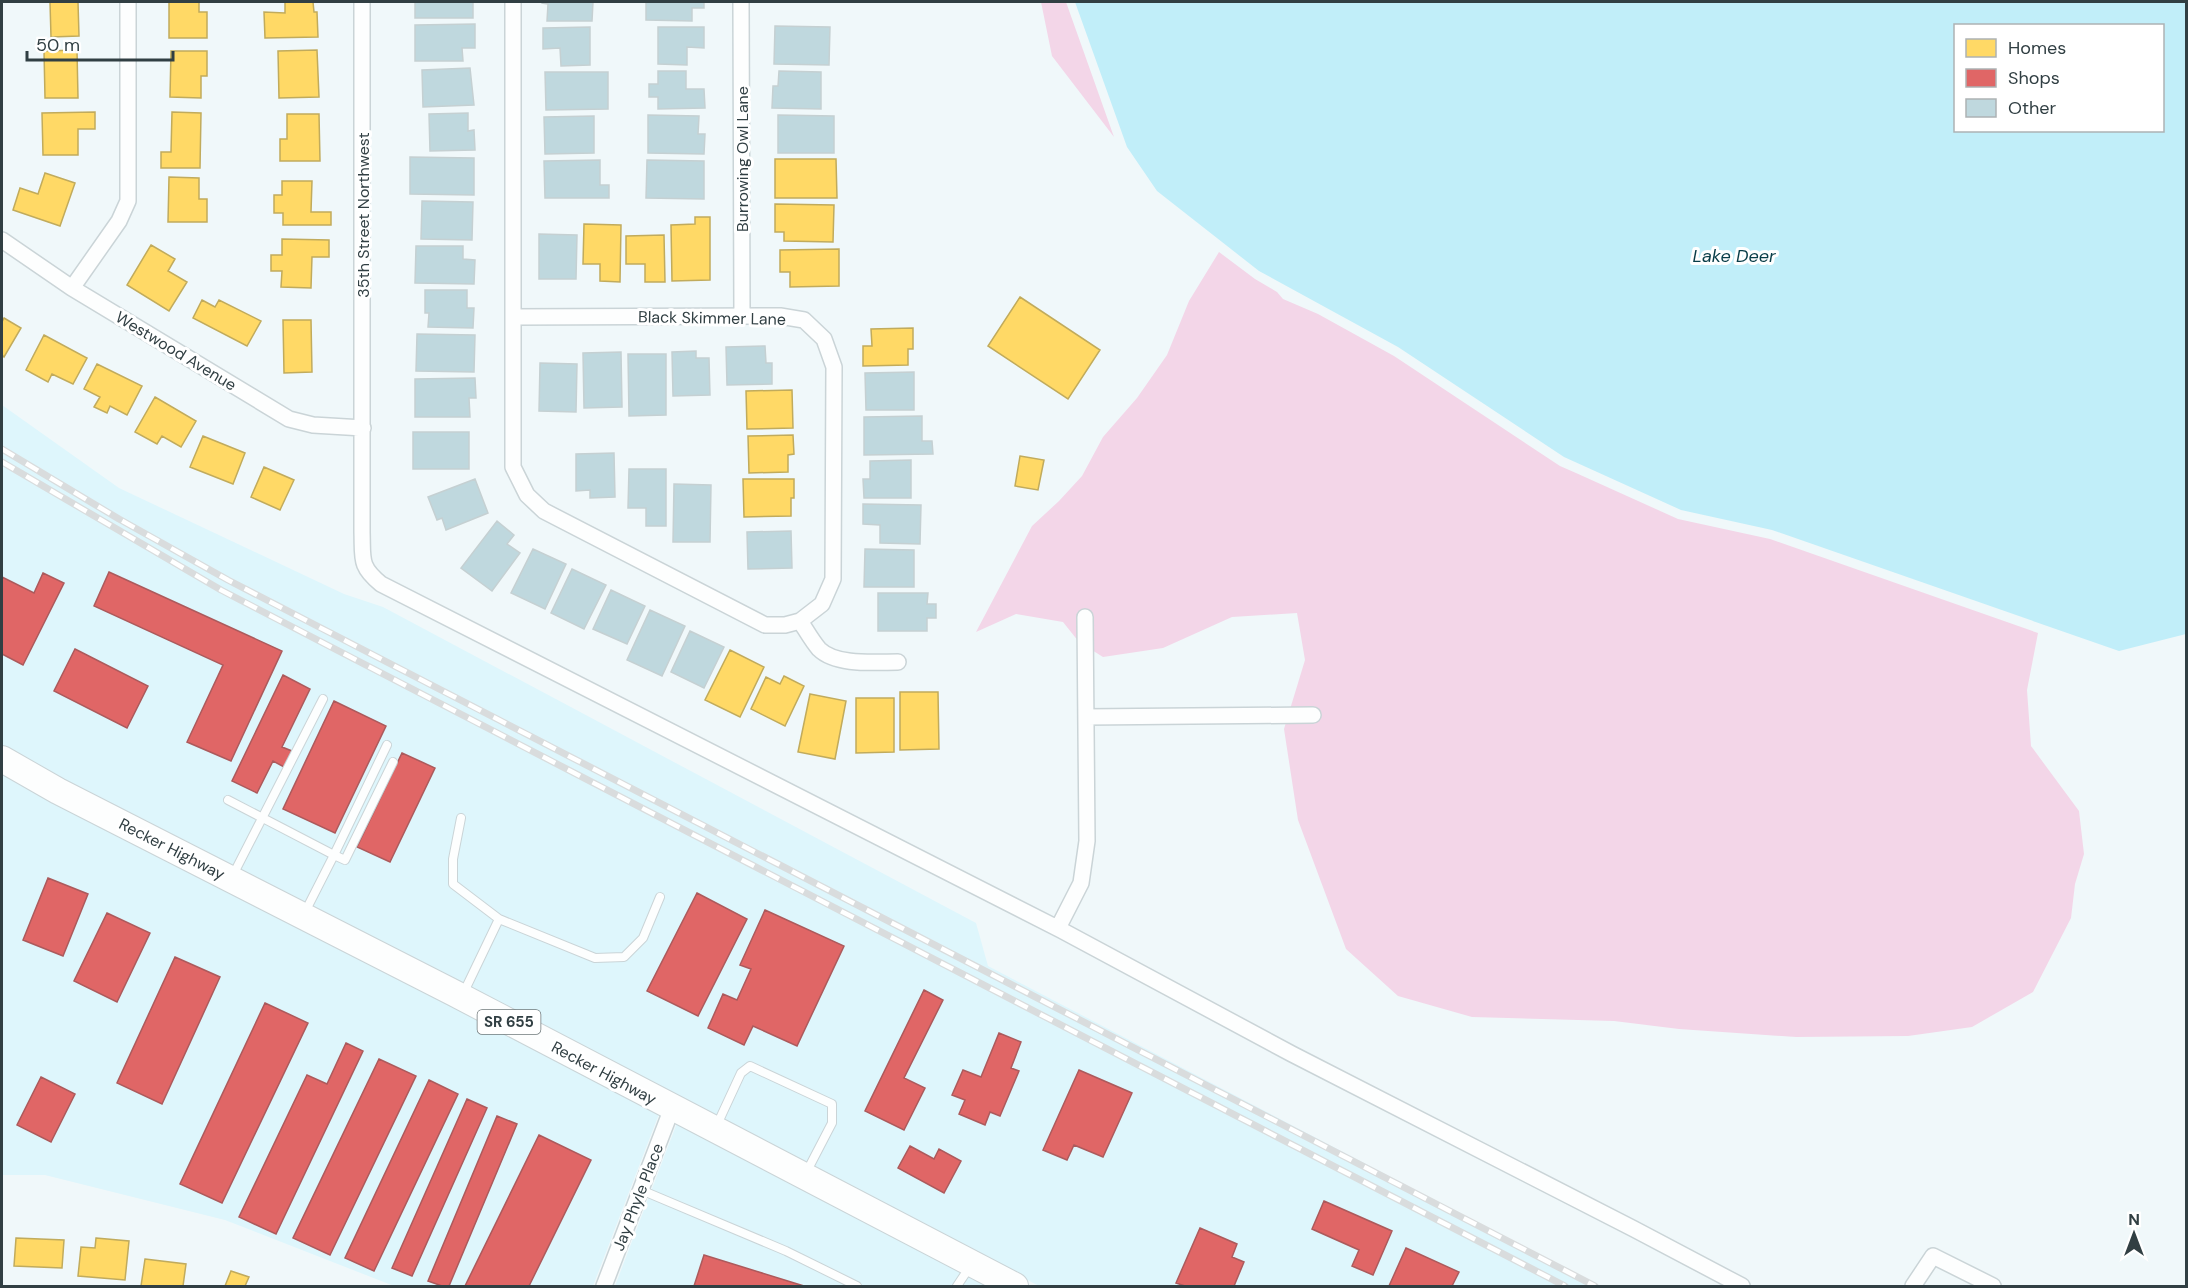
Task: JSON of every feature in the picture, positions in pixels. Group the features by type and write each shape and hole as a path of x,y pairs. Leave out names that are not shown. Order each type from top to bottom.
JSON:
{"main road":[{"name":"Recker Highway","path":"2,759 58,791 1015,1287"}],"street":[{"path":"72,288 119,221 128,201 128,2"},
{"name":"35th Street Northwest","path":"362,2 363,559 367,572 381,584 1058,928 1292,1054 1624,1223 1742,1287"},
{"path":"513,2 513,467 527,495 544,511 765,625 785,625 800,621 820,650 834,657 856,662 898,662"},
{"name":"Burrowing Owl Lane","path":"741,2 742,316"},
{"name":"Westwood Avenue","path":"2,240 72,288 289,419 313,425 363,428"},
{"name":"Black Skimmer Lane","path":"513,317 780,316 804,320 824,339 834,367 833,579 822,604 800,621"},
{"path":"1058,928 1081,883 1087,841 1085,617"},
{"path":"1086,717 1313,715"},
{"name":"Jay Phyle Place","path":"604,1287 672,1108"},
{"path":"1914,1287 1933,1256 1993,1287"}],"lane":[{"path":"231,879 323,699"},
{"path":"303,916 387,745"},
{"path":"228,800 345,860 393,762"},
{"path":"461,818 453,859 453,884 499,919 595,958 624,957 643,938 660,897"},
{"path":"461,998 499,919"},
{"path":"714,1130 741,1073 750,1066 832,1104 832,1123 804,1177"},
{"path":"641,1190 786,1251 857,1287"},
{"path":"957,1287 972,1264"}],"shaded area":[{"path":"1041,2 1066,2 1114,137 1052,56"},
{"path":"1219,252 1277,292 1283,299 1318,314 1394,356 1560,466 1678,519 1770,539 2038,633 2027,690 2031,746 2079,811 2084,854 2075,884 2071,918 2033,992 1972,1027 1908,1036 1796,1037 1679,1029 1614,1021 1472,1017 1398,996 1346,949 1298,820 1284,729 1305,660 1297,613 1232,617 1163,648 1103,657 1079,642 1063,622 1016,614 976,632 1032,526 1082,476 1103,437 1137,398 1167,355 1189,301"},
{"path":"2,405 119,488 344,594 383,607 976,923 988,966 1599,1286 1039,1286 62,781 2,746"},
{"path":"2,771 659,1114 593,1286 394,1286 225,1220 45,1175 2,1175"},
{"path":"677,1123 991,1286 615,1286"}],"water":[{"name":"Lake Deer","path":"1075,2 2186,2 2186,634 2119,651 1772,530 1681,510 1564,457 1398,347 1259,271 1157,191 1127,147"}],"building: Homes":[{"path":"50,2 78,2 79,36 51,37"},
{"path":"169,2 199,2 199,12 207,12 207,38 169,38"},
{"path":"285,2 313,2 314,12 317,12 318,37 265,38 264,12 285,13"},
{"path":"77,50 78,98 45,98 44,51"},
{"path":"317,50 319,97 279,98 278,51"},
{"path":"171,51 207,51 207,76 201,76 201,98 170,97"},
{"path":"95,112 95,129 78,129 78,155 43,155 42,113"},
{"path":"172,112 201,113 200,168 161,168 161,152 171,152"},
{"path":"287,114 319,114 320,161 280,161 280,139 287,139"},
{"path":"775,159 836,159 837,198 775,198"},
{"path":"45,173 75,183 60,226 13,210 20,188 38,194"},
{"path":"169,177 199,178 199,199 207,199 207,222 168,222"},
{"path":"282,181 312,181 311,212 331,212 331,225 283,225 283,213 274,213 274,195 282,195"},
{"path":"775,204 834,205 833,242 784,241 784,232 775,232"},
{"path":"695,217 710,217 710,280 672,281 671,225 695,224"},
{"path":"584,224 621,225 620,282 600,281 600,264 583,264"},
{"path":"664,235 665,282 645,282 645,264 626,264 626,236"},
{"path":"282,239 329,240 329,257 312,257 311,288 281,287 282,271 271,271 271,255 282,255"},
{"path":"151,245 175,259 168,271 187,282 169,311 127,285"},
{"path":"839,249 839,286 790,287 790,272 780,272 780,250"},
{"path":"1020,297 1100,350 1068,399 988,346"},
{"path":"202,300 215,307 219,300 261,321 247,346 193,318"},
{"path":"4,318 21,328 4,357 2,355 2,322"},
{"path":"283,320 311,320 312,372 284,373"},
{"path":"913,328 913,349 908,349 908,365 863,366 863,346 872,346 871,329"},
{"path":"44,335 87,358 73,384 52,374 48,382 26,370"},
{"path":"97,364 142,386 127,415 110,406 107,413 94,407 100,397 84,389"},
{"path":"792,390 793,428 747,429 746,391"},
{"path":"155,397 196,421 181,447 162,436 157,444 135,432"},
{"path":"793,435 794,454 788,455 788,472 749,473 748,436"},
{"path":"203,436 245,453 233,484 190,467"},
{"path":"1020,456 1044,460 1038,490 1015,486"},
{"path":"264,467 294,480 280,510 251,497"},
{"path":"743,479 794,479 791,516 744,517"},
{"path":"730,650 764,667 740,717 705,700"},
{"path":"784,676 804,686 785,726 751,709 766,677 780,684"},
{"path":"900,692 938,692 939,749 900,750"},
{"path":"810,694 846,701 835,759 798,752"},
{"path":"856,698 894,698 894,752 856,753"},
{"path":"16,1238 64,1240 62,1268 14,1266"},
{"path":"96,1238 129,1241 125,1280 78,1276 81,1247 95,1248"},
{"path":"145,1259 186,1264 183,1286 141,1286"},
{"path":"231,1271 249,1277 245,1286 225,1286"}],"building: Shops":[{"path":"109,572 282,651 231,761 187,742 223,665 94,606"},
{"path":"43,573 64,583 23,665 2,654 2,577 34,593"},
{"path":"75,649 148,686 127,728 54,691"},
{"path":"283,675 310,689 282,747 292,751 284,767 273,761 257,793 232,781"},
{"path":"334,701 386,726 335,833 283,809"},
{"path":"402,753 435,768 390,862 357,847"},
{"path":"48,878 88,894 63,956 23,940"},
{"path":"697,893 747,919 698,1016 647,991"},
{"path":"765,910 844,946 797,1046 753,1026 744,1045 708,1028 723,994 737,1000 751,969 740,965"},
{"path":"107,913 150,933 117,1002 74,981"},
{"path":"175,957 220,977 162,1104 117,1083"},
{"path":"924,990 943,1000 904,1078 925,1088 904,1130 865,1111"},
{"path":"265,1003 308,1023 222,1203 180,1184"},
{"path":"999,1033 1021,1042 1011,1068 1019,1071 1000,1116 990,1112 985,1125 959,1114 965,1100 952,1095 963,1070 981,1077"},
{"path":"346,1043 363,1051 276,1234 239,1217 307,1075 327,1084"},
{"path":"379,1059 416,1076 330,1255 293,1238"},
{"path":"1079,1070 1132,1093 1103,1157 1074,1145 1067,1160 1043,1150"},
{"path":"41,1077 75,1094 51,1142 17,1125"},
{"path":"429,1080 458,1094 374,1271 345,1258"},
{"path":"467,1099 487,1108 412,1276 392,1268"},
{"path":"497,1116 517,1124 449,1286 428,1281"},
{"path":"539,1135 591,1160 529,1286 465,1286"},
{"path":"910,1146 934,1159 939,1149 961,1161 944,1193 898,1168"},
{"path":"1324,1201 1392,1231 1373,1275 1352,1266 1359,1250 1312,1229"},
{"path":"1200,1228 1237,1244 1232,1257 1244,1262 1234,1286 1185,1286 1176,1283"},
{"path":"1406,1248 1459,1272 1452,1286 1389,1286"},
{"path":"704,1255 804,1286 694,1286"}],"building: Other":[{"path":"415,2 473,2 473,18 415,18"},
{"path":"542,2 593,2 592,21 547,21 548,4"},
{"path":"646,2 704,2 704,8 692,8 692,21 646,20"},
{"path":"475,24 475,48 462,48 463,61 415,61 415,25"},
{"path":"775,26 830,27 829,65 774,64"},
{"path":"590,27 590,65 561,66 560,48 543,49 543,28"},
{"path":"658,27 704,27 704,48 687,47 687,65 658,64"},
{"path":"470,68 474,105 423,107 422,70"},
{"path":"658,71 686,71 686,89 704,89 705,108 658,109 658,97 649,97 649,84 658,84"},
{"path":"779,71 821,72 821,109 772,108 773,86 778,86"},
{"path":"545,72 608,72 608,109 546,110"},
{"path":"468,113 468,131 474,130 475,150 430,151 429,114"},
{"path":"648,115 699,116 698,134 705,134 704,154 648,153"},
{"path":"778,115 834,116 834,153 778,153"},
{"path":"594,116 594,153 545,154 544,117"},
{"path":"410,157 474,158 474,195 410,194"},
{"path":"600,160 600,185 609,185 609,198 545,198 544,161"},
{"path":"647,160 704,161 704,199 646,198"},
{"path":"422,201 473,202 472,240 421,239"},
{"path":"539,234 577,235 576,279 539,279"},
{"path":"416,246 463,246 463,259 475,260 474,284 415,283"},
{"path":"425,290 467,290 467,308 474,308 473,328 428,327 429,313 425,313"},
{"path":"417,334 475,335 474,372 416,371"},
{"path":"765,346 766,363 772,363 772,384 727,385 726,347"},
{"path":"696,351 696,358 709,358 710,395 673,396 672,352"},
{"path":"621,352 622,407 584,408 583,353"},
{"path":"628,354 666,354 666,415 629,416"},
{"path":"540,363 577,364 576,412 539,411"},
{"path":"914,372 914,410 866,410 865,373"},
{"path":"475,378 476,398 469,398 470,417 415,417 415,379"},
{"path":"922,416 922,441 932,441 933,454 864,455 864,417"},
{"path":"413,432 469,432 469,469 413,469"},
{"path":"614,453 615,497 590,498 590,490 576,491 576,454"},
{"path":"911,460 911,498 864,498 863,479 870,479 870,461"},
{"path":"629,469 666,469 666,526 646,526 646,508 628,508"},
{"path":"475,479 488,513 446,530 442,518 437,520 428,497"},
{"path":"674,484 711,485 710,542 673,542"},
{"path":"863,504 921,505 920,544 880,543 880,525 863,524"},
{"path":"497,521 514,535 507,544 520,553 492,591 461,568"},
{"path":"791,531 792,568 748,569 747,532"},
{"path":"533,549 566,564 545,609 511,593"},
{"path":"865,549 914,550 914,587 864,587"},
{"path":"572,569 606,585 584,629 551,613"},
{"path":"611,590 645,606 627,644 593,629"},
{"path":"878,593 928,593 927,604 936,604 936,618 927,618 927,631 878,631"},
{"path":"650,610 685,626 662,676 627,660"},
{"path":"690,631 724,647 704,688 671,672"}],"railway":[{"path":"2,449 119,519 228,580 1595,1286"},
{"path":"2,462 221,590 1565,1286"}]}
